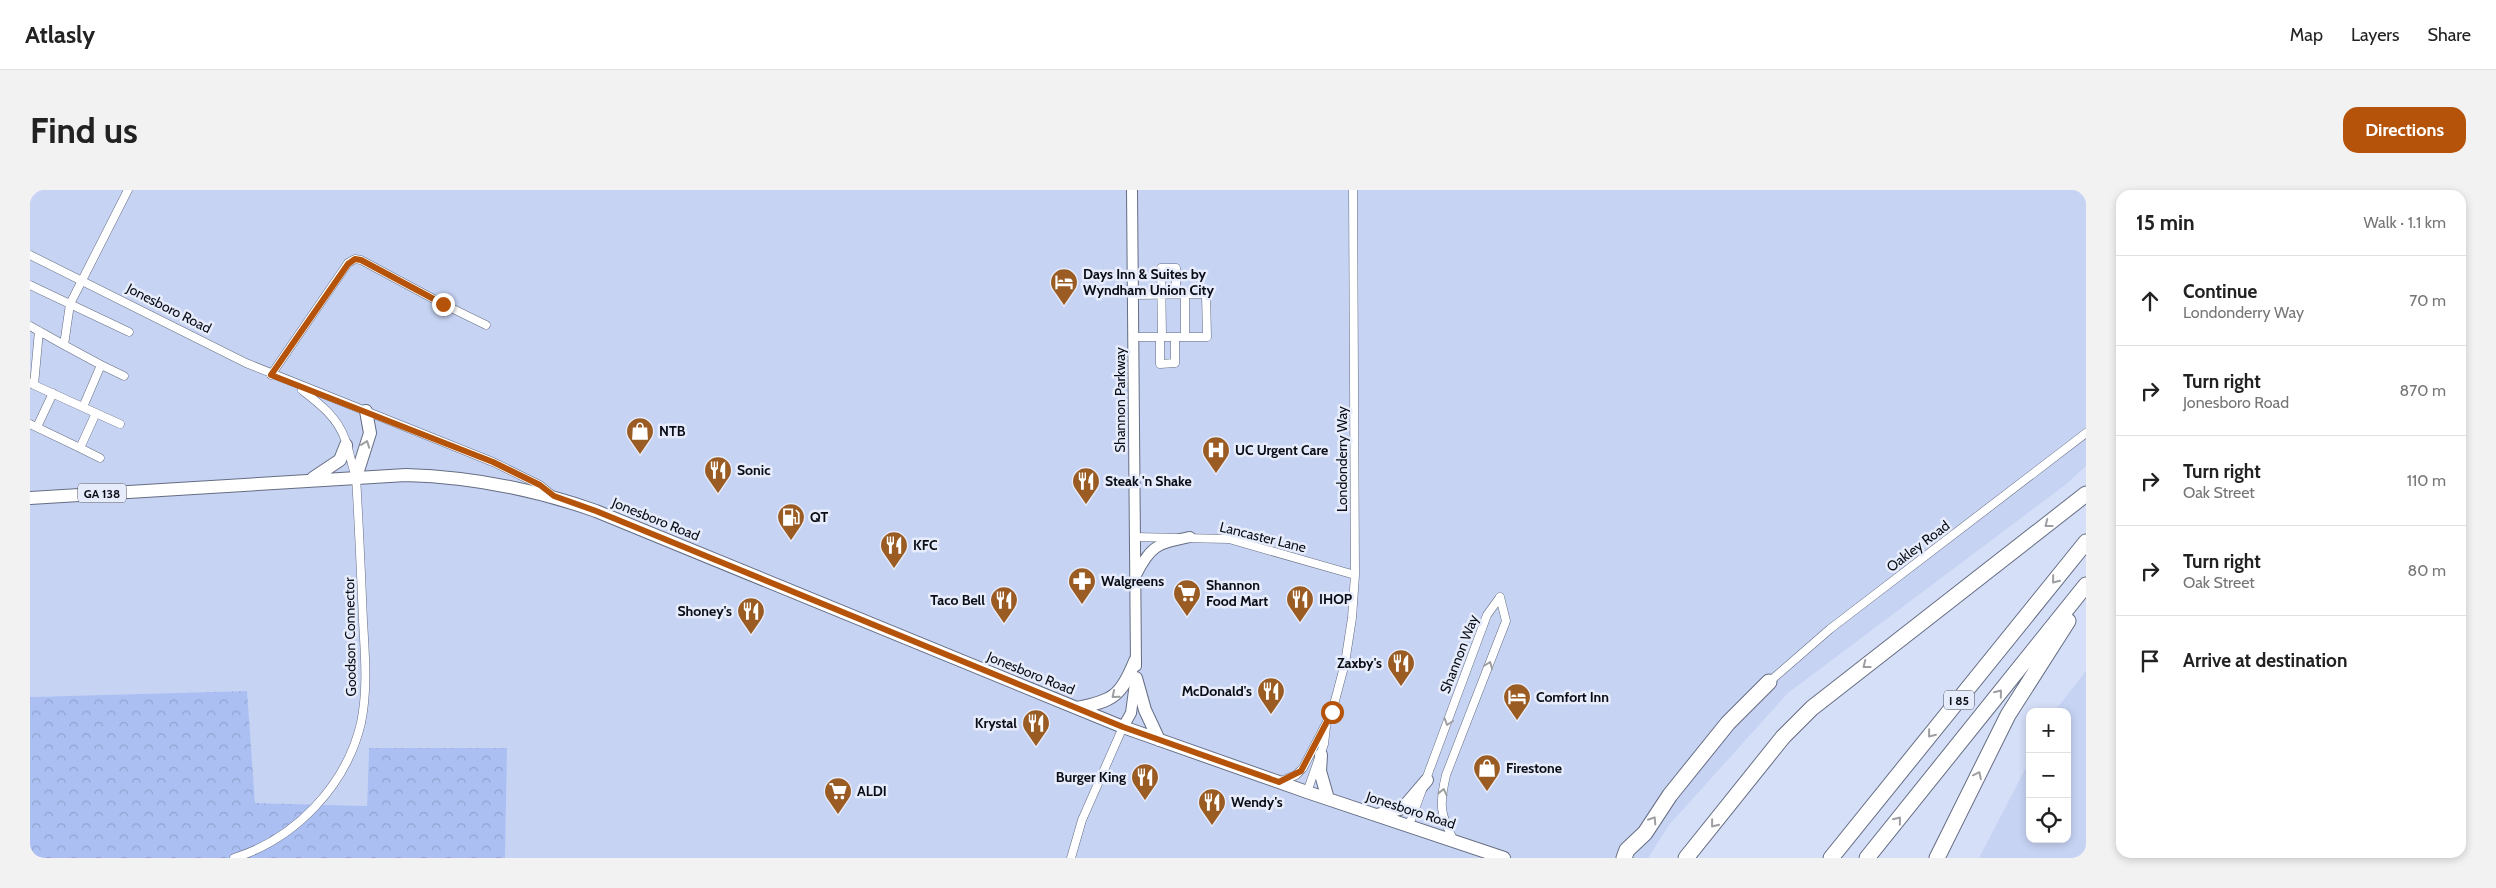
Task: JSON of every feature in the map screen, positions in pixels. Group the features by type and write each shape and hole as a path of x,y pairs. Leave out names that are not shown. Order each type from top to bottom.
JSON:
{"highway":[{"path":"1686,858 1783,737 1812,708 2086,494"},
{"name":"I 85","path":"1831,858 2086,542"},
{"name":"I 85","path":"1867,858 2086,585"},
{"path":"1937,858 2008,715 2086,592"},
{"path":"1624,858 1630,847 1645,834 1670,795 1728,723 1769,682"}],"main road":[{"path":"356,477 370,433 366,411"},
{"path":"311,480 340,460 346,445"},
{"name":"Jonesboro Road","path":"356,477 406,475 450,477 512,486 554,496 596,511 1123,727 1307,792 1504,858"},
{"name":"GA 138","path":"30,498 356,477"},
{"path":"1077,708 1109,700 1119,693 1127,682 1135,661"},
{"path":"1136,678 1145,710 1159,740"},
{"path":"1321,755 1320,771 1328,799"},
{"path":"1376,815 1403,808 1427,780"}],"street":[{"path":"64,344 70,304 128,190"},
{"name":"Shannon Parkway","path":"1123,727 1134,704 1136,678 1132,190"},
{"name":"Londonderry Way","path":"1279,782 1301,771 1315,741 1326,725 1335,703 1345,663 1352,618 1355,575 1353,190"},
{"name":"Jonesboro Road","path":"30,254 271,375 493,462 540,485 554,496"},
{"path":"271,375 348,264 355,259 361,260 486,325"},
{"path":"1175,337 1175,363 1160,364 1161,268 1176,268 1176,294"},
{"path":"30,285 129,332"},
{"path":"1185,294 1185,337"},
{"path":"1133,295 1206,294 1207,337 1133,338"},
{"path":"30,326 100,365 124,376"},
{"path":"39,331 32,384 120,424"},
{"path":"83,407 100,365"},
{"name":"Jonesboro Road","path":"297,385 324,406 337,422 356,477"},
{"path":"53,393 34,426 100,458"},
{"path":"80,448 96,413"},
{"name":"Oakley Road","path":"1769,682 1830,629 2086,433"},
{"name":"Goodson Connector","path":"234,858 260,847 283,834 304,818 322,799 348,757 360,723 366,688 356,477"},
{"name":"Lancaster Lane","path":"1134,537 1229,539 1355,575"},
{"path":"1134,578 1152,549 1170,541 1190,537"},
{"name":"Shannon Way","path":"1409,825 1487,614 1500,597 1506,621 1446,776 1441,799 1442,818 1454,841"},
{"name":"Londonderry Way","path":"1307,792 1321,755 1326,725"},
{"path":"1071,858 1082,820 1123,727"}],"shaded area":[{"path":"30,190 2086,190 2086,466 2065,485 1788,693 1669,825 1648,858 505,858 506,748 369,748 367,806 255,803 246,691 30,697"},
{"path":"2086,671 2086,858 1979,858 2026,768 2026,843 2071,843 2071,708 2057,708"}],"green space":[{"path":"247,691 255,803 367,806 369,748 507,748 505,858 30,858 30,697"}],"place":[{"name":"Days Inn & Suites by Wyndham Union City","path":"1064,306"},
{"name":"NTB","path":"640,455"},
{"name":"UC Urgent Care","path":"1216,474"},
{"name":"Sonic","path":"718,494"},
{"name":"Steak 'n Shake","path":"1086,505"},
{"name":"QT","path":"791,541"},
{"name":"KFC","path":"894,569"},
{"name":"Walgreens","path":"1082,605"},
{"name":"Shannon Food Mart","path":"1187,617"},
{"name":"IHOP","path":"1300,623"},
{"name":"Taco Bell","path":"1004,624"},
{"name":"Shoney's","path":"751,635"},
{"name":"Zaxby's","path":"1401,687"},
{"name":"McDonald's","path":"1271,715"},
{"name":"Comfort Inn","path":"1517,721"},
{"name":"Krystal","path":"1036,747"},
{"name":"Firestone","path":"1487,792"},
{"name":"Burger King","path":"1145,801"},
{"name":"ALDI","path":"838,815"},
{"name":"Wendy's","path":"1212,826"}],"route":[{"path":"443,304 361,260 355,259 348,264 271,375 493,462 540,485 554,496 596,511 1123,727 1279,782 1301,771 1315,741 1332,712"}]}
